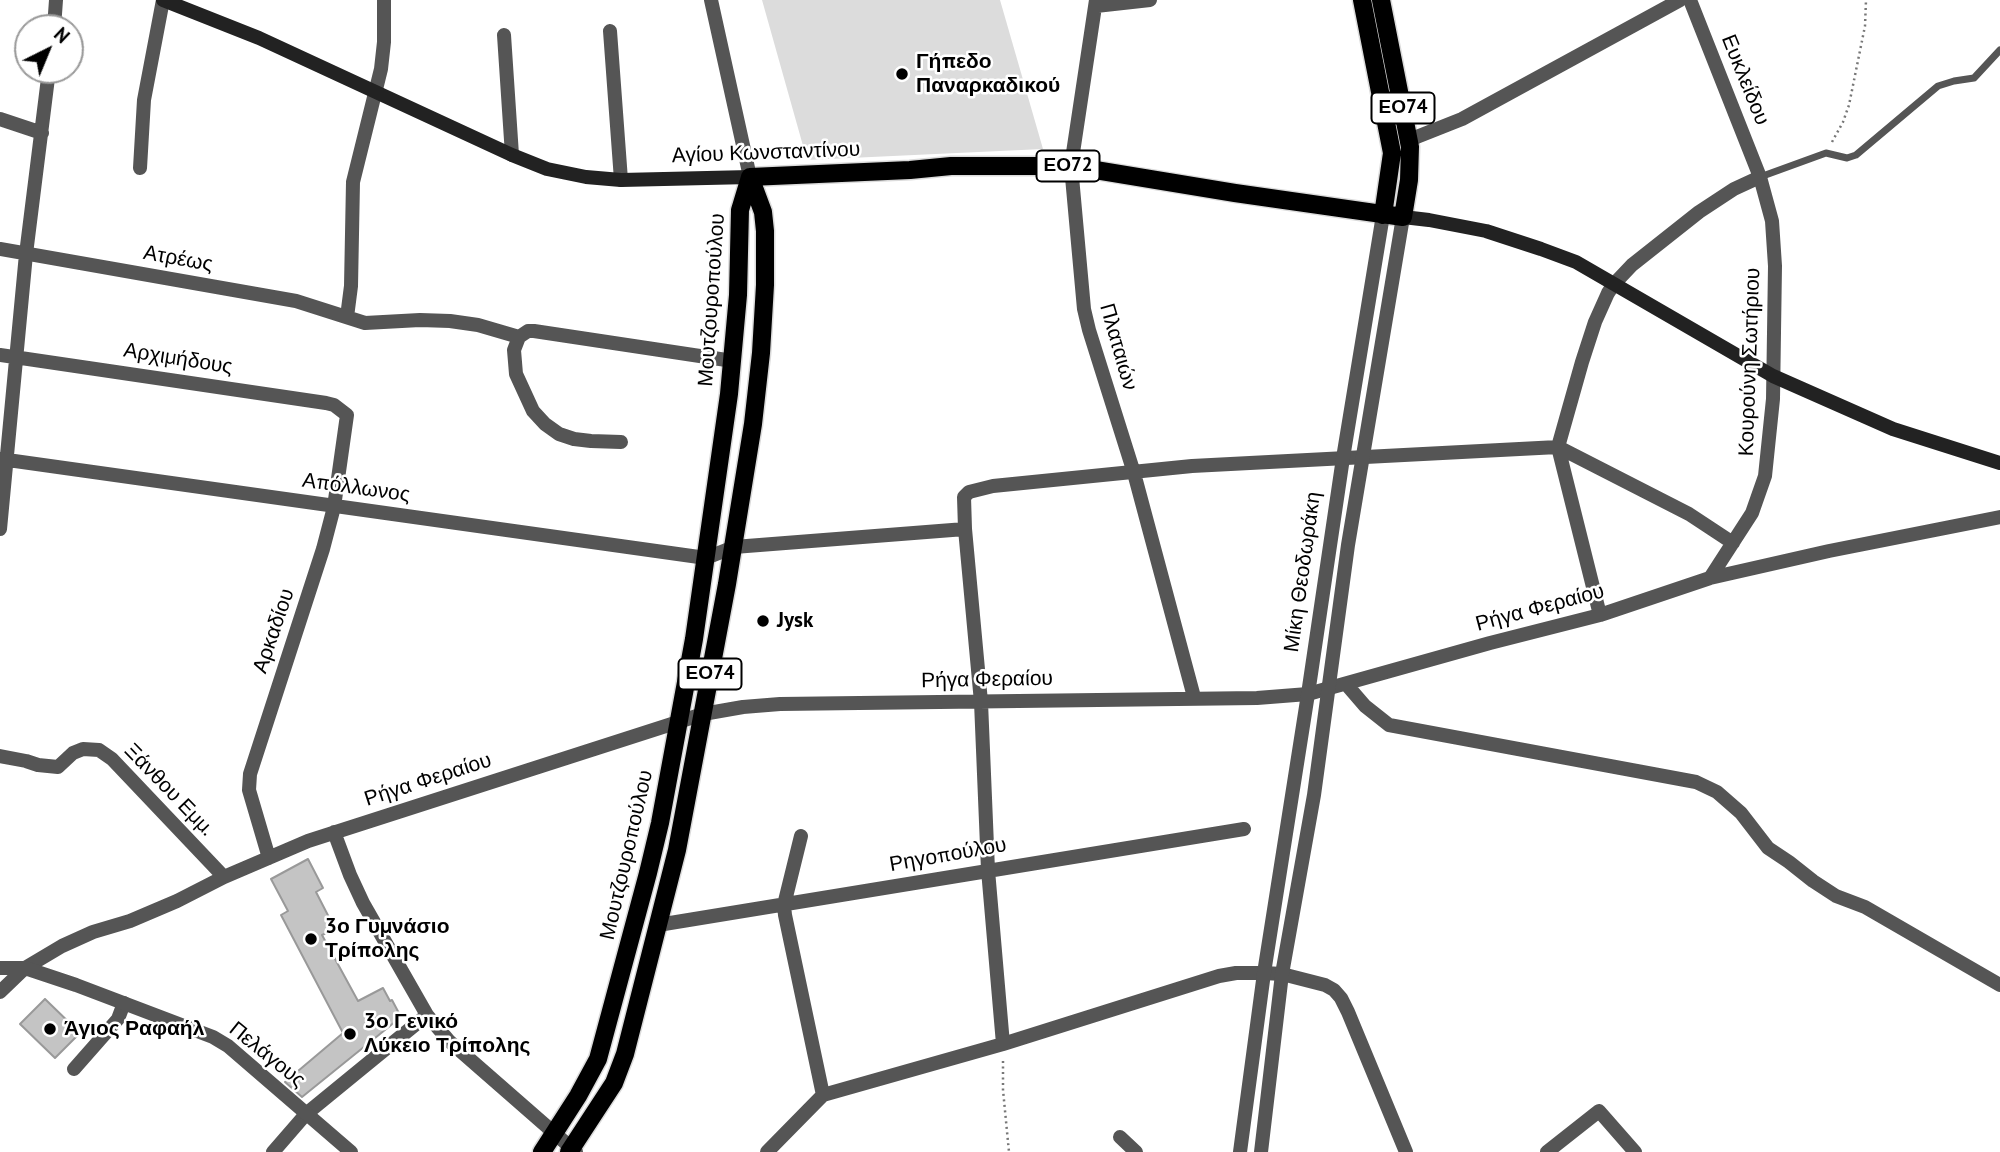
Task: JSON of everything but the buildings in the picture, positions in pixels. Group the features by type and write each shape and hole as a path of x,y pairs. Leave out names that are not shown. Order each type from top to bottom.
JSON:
{"main road":[{"name":"Αγίου Κωνσταντίνου","path":"163,0 236,28 512,155 565,174 621,180 750,177 951,166 1070,166 1403,217"},
{"name":"Μίκη Θεοδωράκη","path":"1362,0 1392,153 1383,215"},
{"name":"Μίκη Θεοδωράκη","path":"1381,0 1409,140 1410,164 1403,217"},
{"name":"Μουτζουροπούλου","path":"542,1152 590,1074 603,1041 648,873 679,723 706,558 733,361 740,210 750,177"},
{"name":"Μουτζουροπούλου","path":"572,1151 617,1077 631,1031 677,850 734,547 761,353 765,285 763,212 750,177"},
{"name":"ΕΟ72","path":"1403,217 1486,232 1576,262 1773,376 1893,429 2000,463"}],"street":[{"path":"140,168 144,100 163,0"},
{"path":"347,317 353,182 383,58 384,0"},
{"path":"711,0 750,177"},
{"path":"1096,3 1150,0"},
{"path":"1409,140 1462,119 1680,0"},
{"name":"Ευκλείδου","path":"1690,0 1760,177"},
{"name":"Πλαταιών","path":"1096,3 1070,166 1084,309 1088,330 1134,473 1194,697"},
{"path":"610,31 621,180"},
{"path":"505,35 512,155"},
{"path":"0,529 3,460 47,84"},
{"path":"0,120 41,133"},
{"path":"1600,615 1558,447 1595,322 1608,293 1632,265 1699,212 1734,189 1760,177"},
{"name":"Κουρούνη Σωτήριου","path":"1710,578 1752,513 1765,476 1772,413 1774,240 1769,207 1760,177"},
{"name":"Μίκη Θεοδωράκη","path":"1240,1152 1264,972 1342,458 1383,215"},
{"name":"Μίκη Θεοδωράκη","path":"1261,1152 1282,974 1314,795 1363,457 1403,217"},
{"name":"Ατρέως","path":"0,249 296,301 365,323 450,321 519,337"},
{"path":"621,442 574,439 545,425 533,411 516,374 514,350 519,337 528,331 534,331 733,361"},
{"name":"Αρχιμήδους","path":"0,355 326,402 347,415"},
{"name":"Αρκαδίου","path":"269,858 250,790 250,774 323,548 334,507 347,415"},
{"path":"1003,1044 988,870 981,702 965,530 964,497 969,492 993,486 1192,466 1558,447 1689,514 1733,542"},
{"name":"Απόλλωνος","path":"3,460 706,558"},
{"name":"Ρήγα Φεραίου","path":"0,992 25,968 62,946 177,901 300,844 703,714 762,705 1257,698 1308,694 1600,615 1710,578 2000,517"},
{"path":"706,558 734,547 965,530"},
{"path":"1346,684 1365,706 1389,725 1696,782 1717,792 1741,813 1768,848 1813,881 1836,896 1865,907 2000,985"},
{"name":"Ξάνθου Εμμ.","path":"0,756 58,767 73,753 83,749 99,750 112,759 224,877"},
{"name":"Ρηγοπούλου","path":"658,925 1244,829"},
{"path":"334,832 345,865 359,893 427,1015 449,1041 572,1151"},
{"path":"801,836 784,905 823,1095"},
{"path":"0,968 25,968"},
{"name":"Πελάγους","path":"25,968 213,1037 228,1046 351,1152"},
{"path":"766,1152 823,1095 1003,1044 1202,980 1236,973 1264,972 1325,985 1341,998 1406,1152"},
{"path":"74,1069 118,1019 124,1003"},
{"path":"273,1152 306,1114 427,1015"},
{"path":"1547,1152 1599,1111 1635,1152"},
{"path":"1120,1137 1136,1152"}],"lane":[{"path":"1760,177 1826,153 1847,158 1856,155 1938,86 1974,78 2000,50"}],"path":[{"path":"1826,153 1849,105 1865,26 1866,0"},
{"path":"1003,1044 1003,1090 1009,1152"}],"shaded area":[{"name":"Γήπεδο Παναρκαδικού","path":"762,0 1000,0 1043,149 807,160"}],"place":[{"name":"Γήπεδο Παναρκαδικού","path":"902,74"},
{"name":"Jysk","path":"763,621"},
{"name":"3ο Γυμνάσιο Τρίπολης","path":"311,939"},
{"name":"Άγιος Ραφαήλ","path":"50,1029"},
{"name":"3ο Γενικό Λύκειο Τρίπολης","path":"350,1034"}]}
